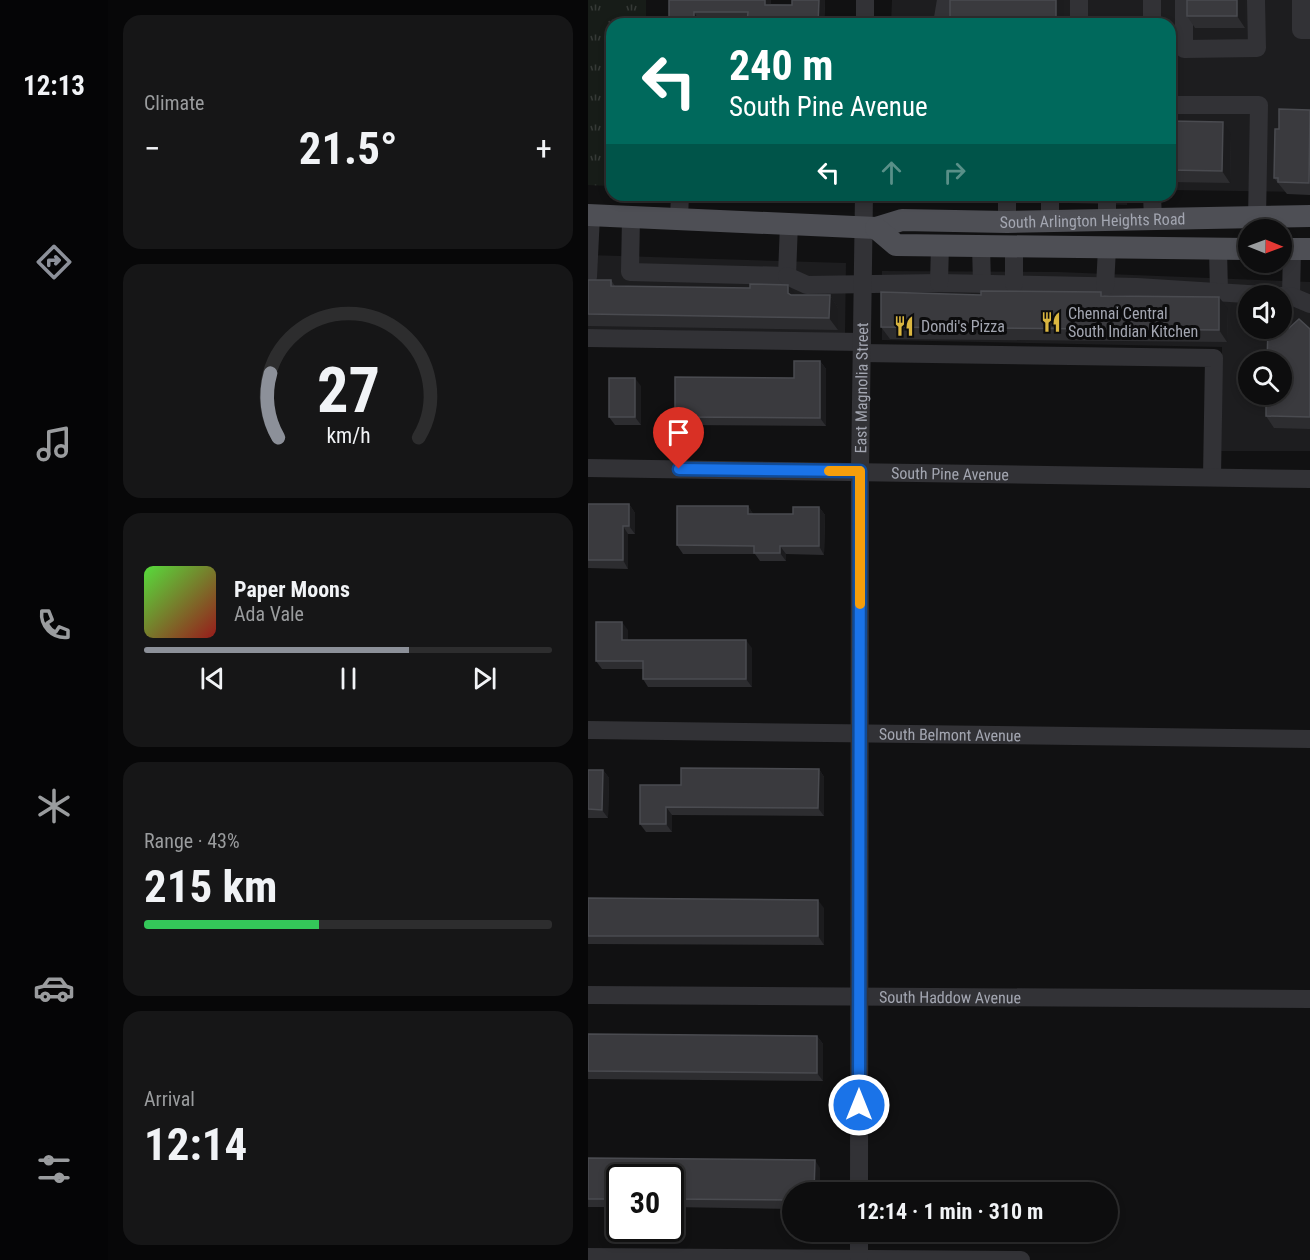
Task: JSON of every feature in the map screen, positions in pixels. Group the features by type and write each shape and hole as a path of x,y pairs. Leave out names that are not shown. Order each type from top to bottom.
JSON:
{"main road":[{"name":"South Arlington Heights Road","path":"590,215 789,222 870,228 902,219 1007,222 1238,219"},
{"name":"South Arlington Heights Road","path":"1257,219 1310,216"},
{"name":"South Arlington Heights Road","path":"870,228 896,245 1238,249"}],"street":[{"path":"865,0 865,18"},
{"path":"943,18 946,0"},
{"path":"1079,0 1079,18"},
{"path":"1152,0 1152,18"},
{"path":"1184,0 1184,50 1257,48 1256,0"},
{"path":"1301,0 1305,30"},
{"path":"1176,105 1259,105 1257,219"},
{"path":"679,218 680,201"},
{"name":"East Magnolia Street","path":"859,1182 860,471 863,285 870,228 865,201"},
{"path":"1007,201 1007,222"},
{"path":"1050,201 1050,221"},
{"path":"1107,201 1107,220"},
{"path":"1152,201 1153,220"},
{"path":"588,277 590,215"},
{"path":"631,217 630,272 787,276 807,285 863,285 889,281 1238,293"},
{"path":"787,276 789,222"},
{"path":"939,283 940,245"},
{"path":"981,245 982,284"},
{"path":"1014,245 1014,285"},
{"path":"1104,287 1107,248"},
{"path":"1218,249 1218,292"},
{"path":"1286,285 1294,249"},
{"path":"1292,298 1310,304"},
{"path":"588,338 1214,358 1212,476"},
{"name":"South Pine Avenue","path":"588,468 1310,479"},
{"name":"South Belmont Avenue","path":"588,730 1310,739"},
{"name":"South Haddow Avenue","path":"588,995 1310,999"},
{"path":"859,1242 859,1258"},
{"path":"588,1257 1021,1260"}],"shaded area":[{"path":"892,0 1310,0 1310,192 1176,190 1176,18 891,18"},
{"path":"1006,201 1127,201 1127,205"},
{"path":"588,255 846,263 845,334 588,329"},
{"path":"882,271 1058,272 1310,282 1310,451 1221,451 1222,347 882,340"}],"green space":[{"path":"588,0 646,0 646,18 606,18 606,186 588,185"}],"building":[{"path":"669,0 765,0 765,5 792,5 792,0 819,0 818,18 748,18 748,12 694,12 694,18 669,18"},
{"path":"950,0 1056,0 1056,18 950,18"},
{"path":"1187,0 1237,0 1237,16 1187,16"},
{"path":"1279,109 1310,110 1309,183 1278,182 1278,178 1274,178 1275,129 1279,129"},
{"path":"1176,121 1223,122 1222,171 1176,170"},
{"path":"588,280 611,280 611,286 750,288 750,284 788,285 788,293 791,295 830,295 829,318 588,314"},
{"path":"981,291 1101,292 1101,296 1219,297 1219,330 881,327 881,292 981,295"},
{"path":"1299,319 1310,329 1310,417 1266,416 1266,405 1292,405 1292,351 1267,351 1268,339 1292,339 1292,325"},
{"path":"794,361 820,361 820,418 675,417 675,377 794,378"},
{"path":"609,378 635,378 635,417 609,417"},
{"path":"588,504 629,504 629,526 623,526 623,560 588,560"},
{"path":"677,506 748,506 748,514 793,514 793,507 819,507 819,546 780,546 780,553 754,553 754,546 677,545"},
{"path":"596,622 622,622 622,640 746,640 746,679 643,679 643,661 596,661"},
{"path":"681,768 819,769 818,808 666,807 666,824 640,824 640,785 681,785"},
{"path":"588,770 603,770 602,810 588,809"},
{"path":"588,898 818,900 818,936 588,936"},
{"path":"588,1034 817,1036 817,1073 588,1071"},
{"path":"588,1158 815,1160 814,1182 782,1182 782,1200 684,1199 684,1164 606,1164 606,1199 588,1199"}],"slow traffic":[{"path":"829,471 860,471 860,604"}],"place":[{"name":"Chennai Central South Indian Kitchen","path":"1051,322"},
{"name":"Dondi's Pizza","path":"904,326"}],"route":[{"path":"679,469 860,471 859,1105"}]}
